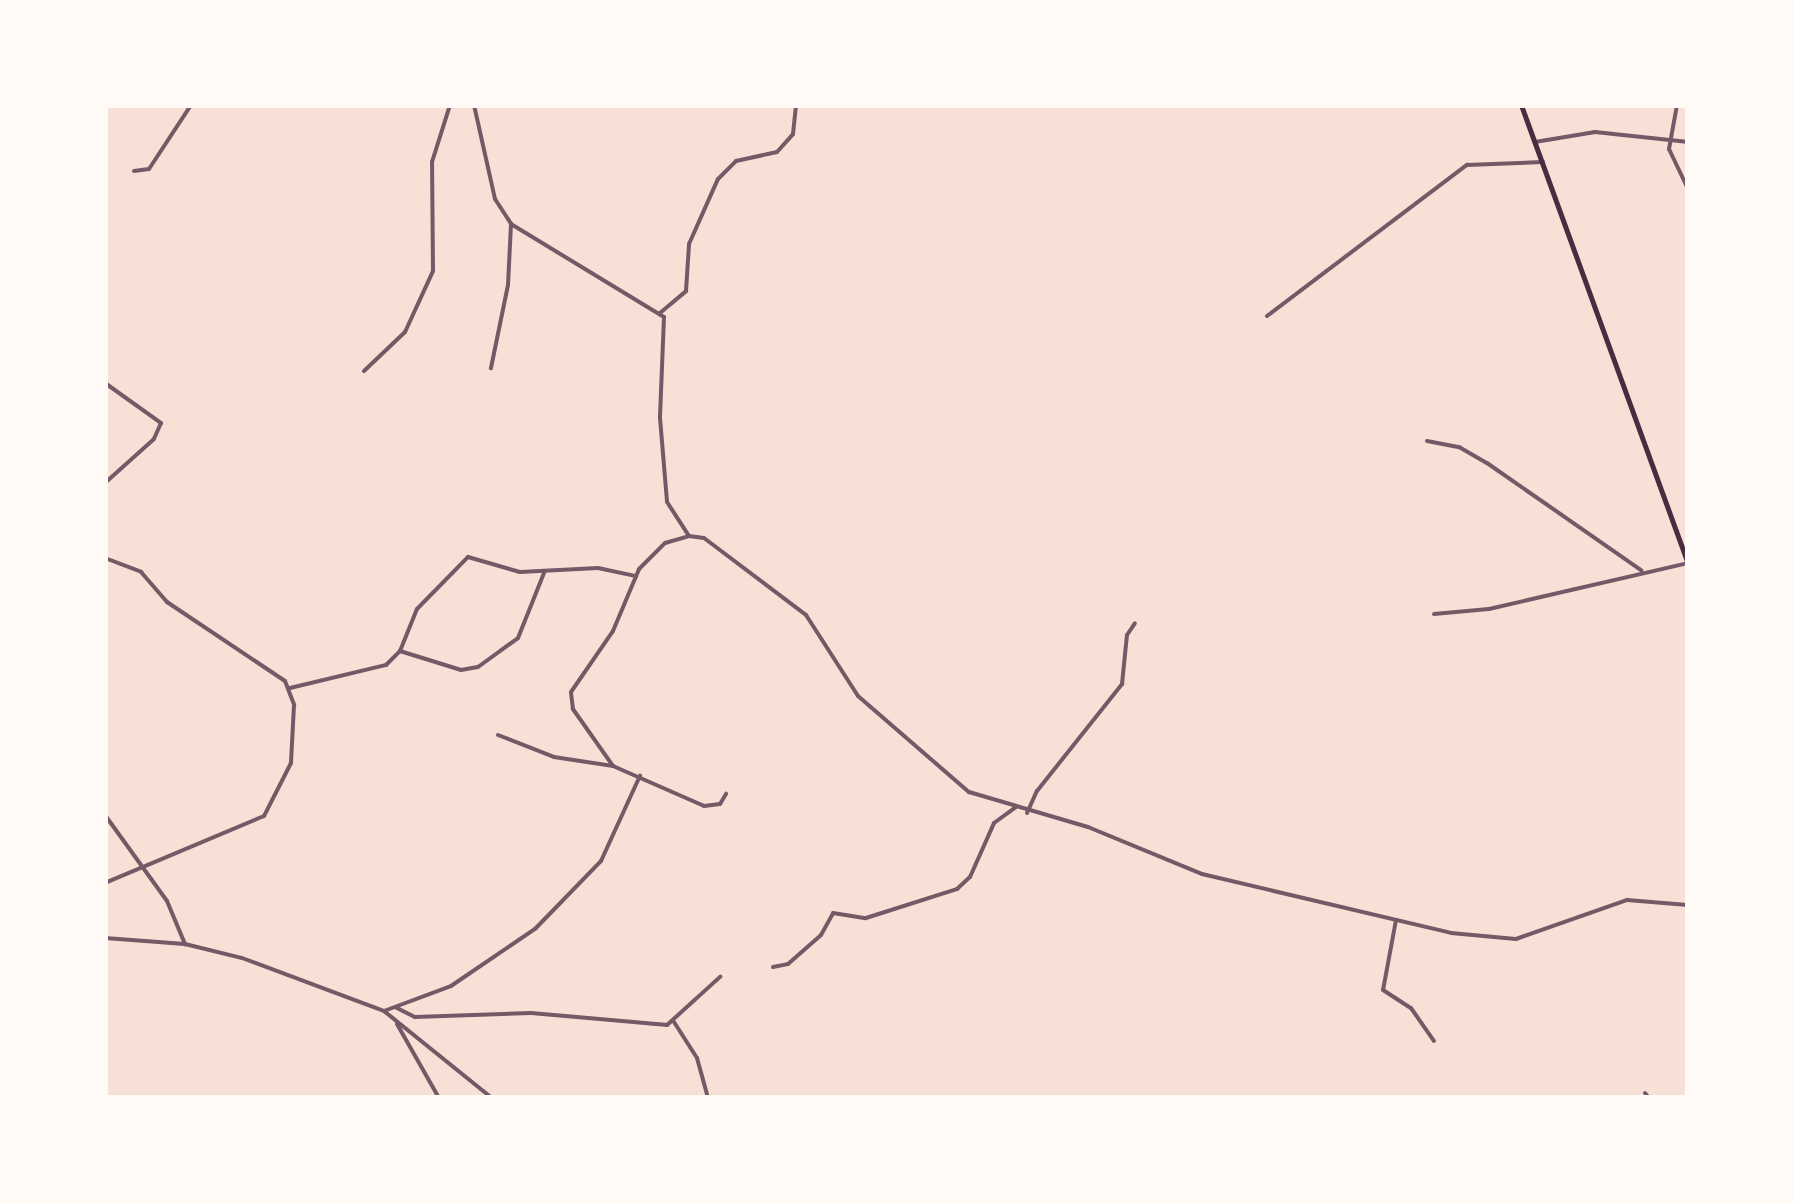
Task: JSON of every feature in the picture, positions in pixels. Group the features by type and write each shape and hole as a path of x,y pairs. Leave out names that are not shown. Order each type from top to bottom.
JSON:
{"main road":[{"path":"1522,105 1688,563"}],"street":[{"path":"134,171 149,169 191,105"},
{"path":"364,371 404,332 434,271 432,162 450,105"},
{"path":"474,105 495,200 511,224 660,313 668,338 660,418 667,502 689,536"},
{"path":"660,313 686,291 689,244 718,179 736,161 777,152 793,134 796,105"},
{"path":"1676,105 1669,140 1672,164 1688,189"},
{"path":"1536,142 1595,132 1687,140"},
{"path":"1267,316 1467,165 1543,162"},
{"path":"491,368 508,285 511,224"},
{"path":"105,383 161,424 154,439 105,483"},
{"path":"1428,441 1459,447 1487,463 1641,570"},
{"path":"613,766 573,710 571,692 598,658 636,576 665,543 689,536 704,538 806,614 858,696 969,792 1028,813 1088,827 1202,874 1396,920 1516,940 1627,900 1688,905"},
{"path":"105,558 142,572 167,602 290,688 371,670 400,651 417,609 468,557 544,574 598,568 636,576"},
{"path":"1434,614 1489,609 1641,570 1688,563"},
{"path":"400,651 461,670 478,667 518,638 544,574"},
{"path":"1028,813 1122,684 1127,636 1135,624"},
{"path":"105,882 136,865 264,816 291,763 290,688"},
{"path":"498,735 554,758 613,766 704,806 720,804 726,794"},
{"path":"384,1011 450,986 535,929 601,861 640,776"},
{"path":"774,967 788,964 821,935 833,913 866,918 957,889 970,877 994,823 1016,807"},
{"path":"105,815 136,865 167,901 185,944"},
{"path":"1396,920 1383,990 1411,1008 1434,1041"},
{"path":"105,938 185,944 242,958 384,1011 492,1098"},
{"path":"396,1007 434,1018 531,1013 673,1020 720,976"},
{"path":"394,1020 439,1098"},
{"path":"673,1020 698,1058 708,1098"}]}
